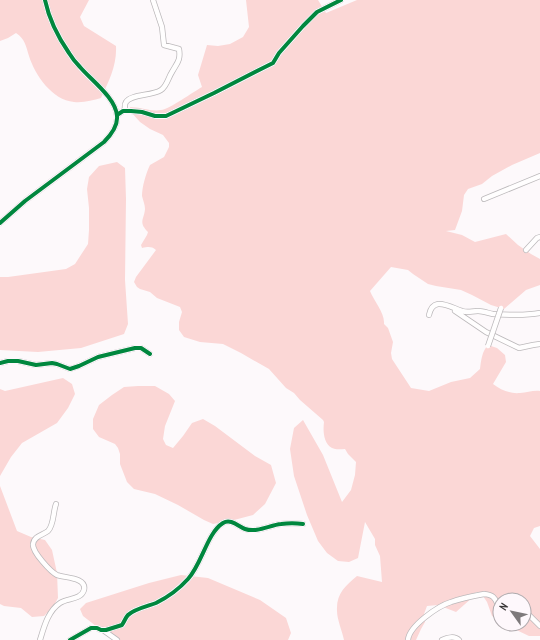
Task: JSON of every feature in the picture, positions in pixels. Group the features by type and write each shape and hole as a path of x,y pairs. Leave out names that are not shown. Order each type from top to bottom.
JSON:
{"street":[{"path":"0,224 17,207 104,142 115,128 117,114 115,107 110,99 80,68 63,44 53,25 45,0"},
{"path":"125,111 126,101 131,98 153,93 163,88 180,58 179,49 164,45 162,27 153,0"},
{"path":"117,114 123,111 137,111 155,116 166,116 273,63 279,53 317,12 341,0"},
{"path":"484,199 540,176"},
{"path":"526,250 537,238 540,237"},
{"path":"429,315 430,310 438,304 449,306 462,312 477,311 505,314 527,314 540,312"},
{"path":"449,306 486,332 519,348 540,344"},
{"path":"488,346 501,308"},
{"path":"0,363 18,361 36,366 52,363 70,369 98,356 135,348 141,348 150,354"},
{"path":"40,640 47,619 54,608 62,602 79,597 84,589 83,584 76,580 58,576 51,571 33,549 33,542 38,536 48,531 51,527 56,504"},
{"path":"101,630 122,625 128,614 157,602 174,592 189,578 199,564 210,538 224,522 227,521 234,523 245,529 251,530 282,523 303,524"},
{"path":"408,640 408,635 416,625 438,608 449,602 484,594 492,596"},
{"path":"532,618 540,626"},
{"path":"70,640 91,628 97,628 117,640"},
{"path":"442,640 455,637 460,640"}],"shaded area":[{"path":"0,0 89,0 80,17 84,26 116,46 114,66 101,98 85,102 74,102 59,97 52,92 35,71 25,43 19,35 16,33 0,41"},
{"path":"246,0 318,0 326,13 357,0 540,0 540,153 512,165 492,176 482,184 468,189 464,195 462,211 455,230 446,231 462,235 475,242 506,234 518,245 540,259 540,285 526,290 504,309 491,305 461,290 428,284 408,270 391,267 370,291 381,311 384,324 388,328 393,342 391,353 392,359 411,388 429,391 451,382 470,378 480,369 483,353 488,345 497,348 505,355 506,362 493,384 502,390 513,393 540,391 540,526 534,528 530,536 540,549 540,636 529,636 521,632 532,632 532,592 492,592 492,616 487,602 481,593 476,592 473,597 456,612 438,605 427,606 424,614 425,622 416,640 344,640 337,614 337,605 340,595 345,587 357,576 382,582 380,556 375,545 375,539 365,522 358,558 349,562 338,561 327,553 318,541 307,515 294,476 290,449 294,428 303,420 323,455 342,502 351,490 355,475 356,462 345,449 335,449 329,446 324,436 323,420 294,393 286,388 269,369 223,344 200,342 184,337 179,330 179,322 182,312 180,307 157,298 150,292 140,289 134,282 156,250 151,247 142,248 141,245 148,232 142,223 145,209 142,196 144,180 150,165 164,157 169,147 169,143 163,135 140,122 131,112 130,107 154,110 165,109 176,104 202,87 198,75 207,45 218,46 230,44 243,37 249,27"},
{"path":"117,162 125,168 125,280 128,324 124,334 81,348 38,352 0,350 0,277 66,269 75,264 88,244 89,208 87,189 89,177 99,166"},
{"path":"63,378 72,384 75,394 68,408 57,423 22,443 11,457 0,476 0,389 5,391"},
{"path":"155,386 169,394 175,401 165,426 163,439 166,445 173,448 192,423 203,419 215,426 255,456 271,465 276,483 265,504 253,515 213,524 155,494 134,489 127,482 120,464 120,454 118,448 115,444 99,437 93,429 93,419 99,405 112,395 124,387"},
{"path":"0,486 17,531 31,537 45,540 52,550 57,573 58,598 53,607 44,616 32,617 21,608 4,606 0,604"},
{"path":"181,575 208,578 260,600 286,618 291,633 288,640 114,640 83,616 80,609 86,603 149,583"}],"cycle path":[{"path":"0,223 25,201 104,142 115,127 117,120 116,109 108,96 70,55 61,41 54,28 45,0"},
{"path":"117,115 123,111 131,111 142,112 155,116 166,116 273,63 279,53 317,12 341,0"},
{"path":"0,363 8,361 18,361 36,365 52,363 70,369 98,357 135,348 141,348 150,354"},
{"path":"70,640 91,628 106,630 122,625 127,616 131,613 137,609 156,603 185,583 193,573 213,534 223,523 232,522 250,530 281,524 303,524"}]}
